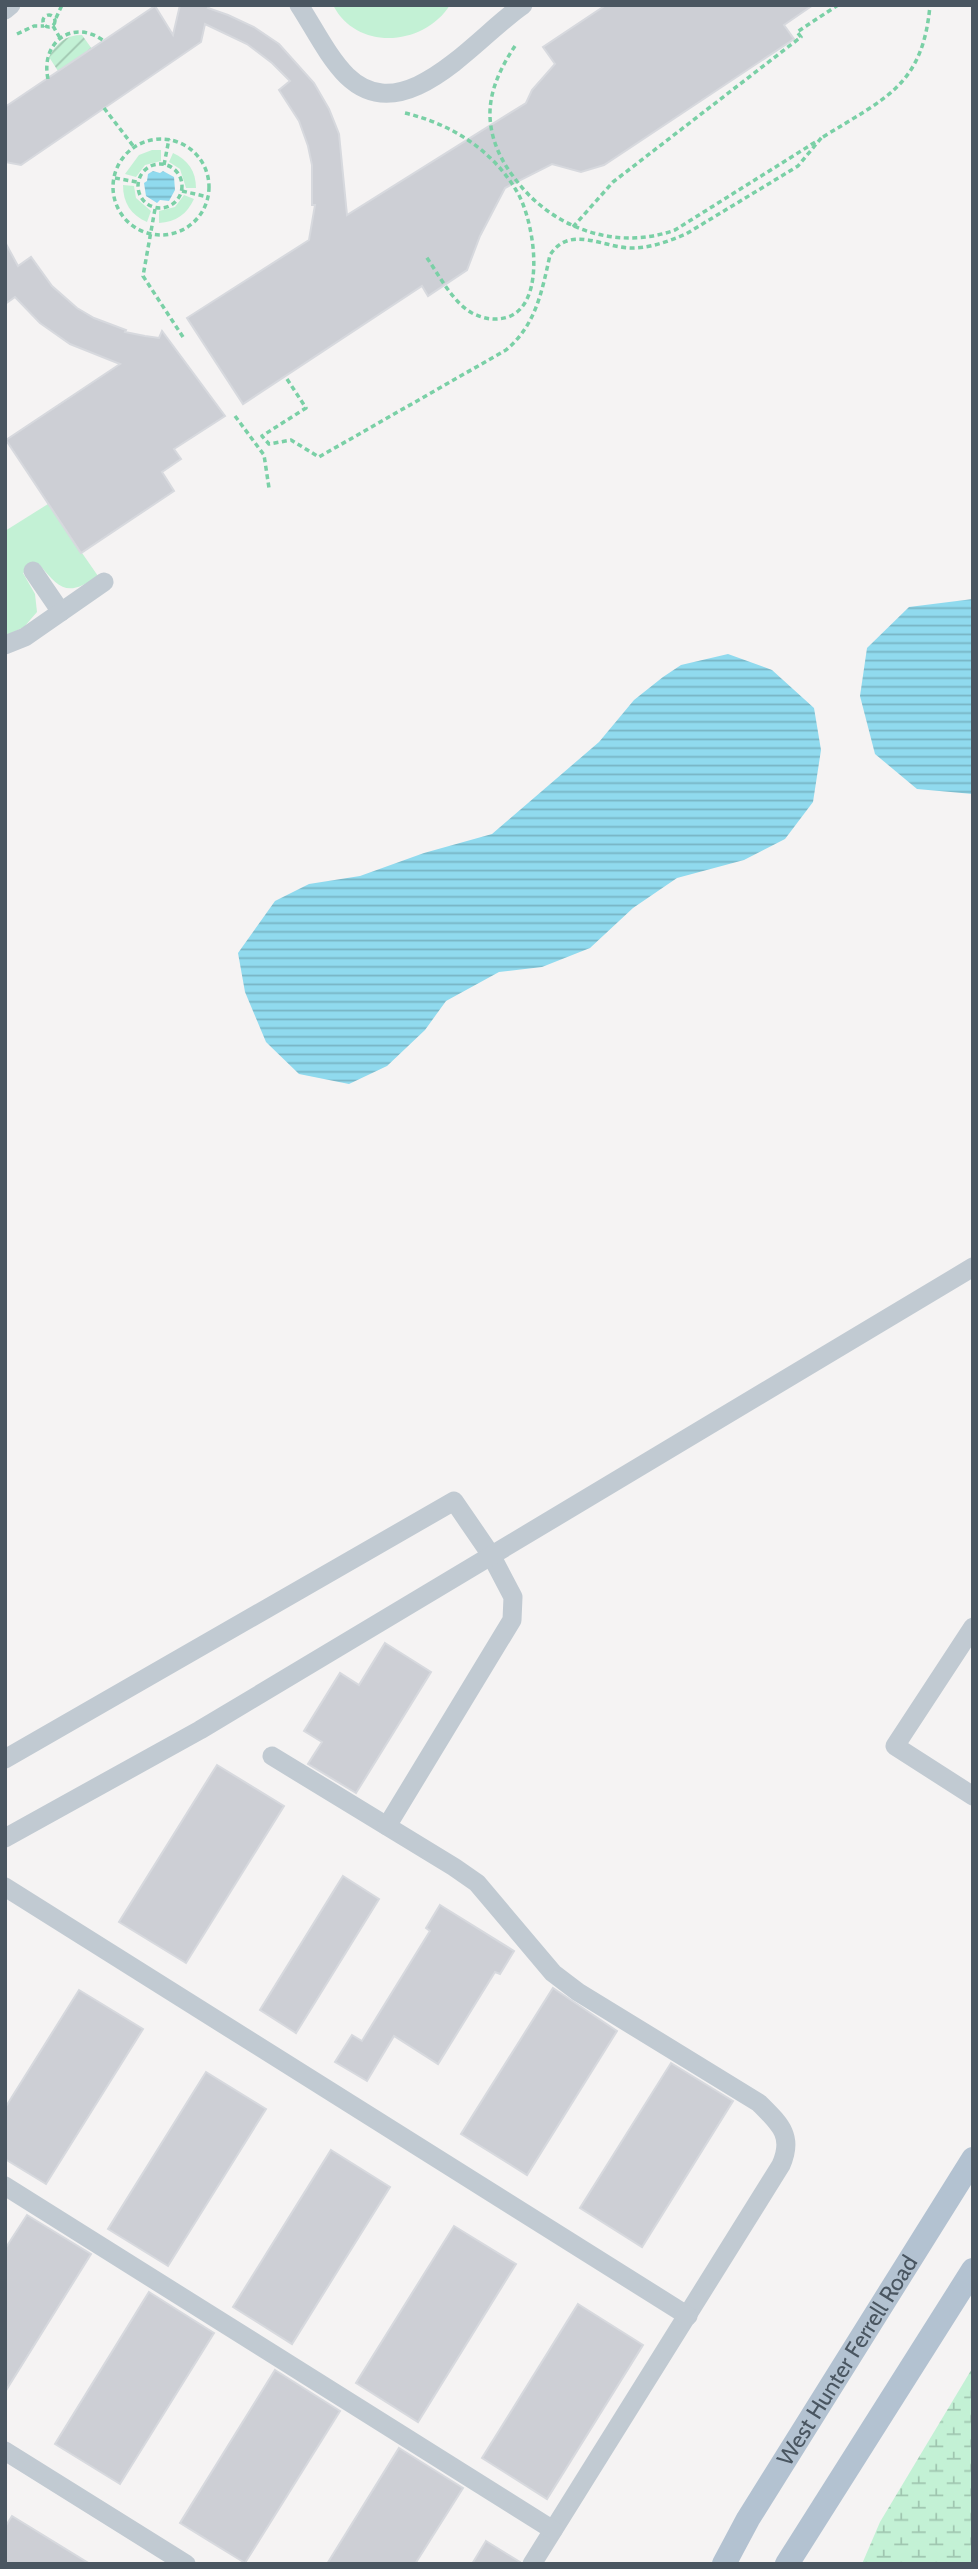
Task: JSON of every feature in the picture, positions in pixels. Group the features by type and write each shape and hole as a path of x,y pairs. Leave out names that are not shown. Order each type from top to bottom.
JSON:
{"main road":[{"name":"West Hunter Ferrell Road","path":"724,2564 762,2496 973,2159"},
{"path":"788,2564 973,2270"}],"street":[{"path":"5,10 11,5"},
{"path":"299,5 345,74 362,89 388,94 415,87 467,52 523,5"},
{"path":"33,571 61,612"},
{"path":"5,645 25,637 104,582"},
{"path":"5,1838 200,1730 973,1267"},
{"path":"5,1759 454,1501 491,1555 513,1597 512,1620 387,1826"},
{"path":"973,1627 895,1746 973,1797"},
{"path":"272,1756 477,1884 553,1973 569,1986 759,2103 775,2119 786,2136 788,2150 781,2165 532,2564"},
{"path":"5,1887 688,2316"},
{"path":"5,2186 553,2530"},
{"path":"5,2451 187,2564"}],"path":[{"path":"60,38 53,26 62,5"},
{"path":"573,227 613,182 801,37 797,32 838,5"},
{"path":"515,46 503,63 495,84 490,117 502,162 521,188 543,209 573,227 615,238 632,239 663,235 707,211 899,88 921,51 930,5"},
{"path":"46,27 43,22 45,15 51,15 55,20"},
{"path":"17,34 34,26 53,26"},
{"path":"48,79 47,54 60,38 82,32 104,41"},
{"path":"104,108 134,147"},
{"path":"405,113 433,121 462,135 497,165 518,192 528,223 533,256 532,289 522,308 512,315 499,320 484,318 470,312 459,302 425,255"},
{"path":"287,379 306,408 262,436 269,444 291,440 319,457 506,350 518,340 533,317 551,255 563,241 580,239 634,248 670,241 798,166 822,137"},
{"path":"164,164 169,139"},
{"path":"169,139 181,143 198,156 208,175 208,197 199,217 192,225 169,235 150,234 133,227 124,218 114,196 114,177 122,159 134,147 149,140 169,139"},
{"path":"164,164 175,169 180,175 182,191 169,207 155,209 143,202 137,182 152,165 164,164"},
{"path":"114,177 137,182"},
{"path":"182,191 208,197"},
{"path":"155,209 143,276 183,337"},
{"path":"235,416 264,456 268,488"}],"green space":[{"path":"333,5 450,5 438,19 424,29 391,38 358,31 344,20"},
{"path":"82,35 92,49 58,71 49,57 52,52 66,38"},
{"path":"161,150 161,161 145,165 136,177 125,174 139,155"},
{"path":"173,153 190,167 195,176 196,188 186,188 180,169 169,162"},
{"path":"123,185 134,186 136,198 151,211 147,222 129,208"},
{"path":"184,195 194,199 188,209 176,219 159,223 159,211 175,207"},
{"path":"48,504 98,576 79,587 65,588 53,580 39,564 23,573 35,594 37,612 24,627 5,636 5,531"},
{"path":"973,2367 973,2564 862,2564 880,2522"}],"water":[{"path":"163,171 174,177 175,190 169,201 160,200 157,203 146,196 144,183 148,174"},
{"path":"973,599 973,794 917,789 875,754 860,696 867,648 909,607"},
{"path":"728,654 772,670 814,708 821,750 813,802 785,839 744,860 677,878 633,908 590,948 542,967 499,972 446,1001 425,1030 387,1066 349,1084 299,1074 266,1042 245,992 238,953 275,901 309,884 360,876 424,853 492,834 599,742 634,700 663,677 681,665"}],"building":[{"path":"180,5 210,5 208,8 254,27 279,44 314,83 339,134 347,215 526,103 532,90 555,64 543,47 606,5 813,5 784,25 794,39 604,165 581,172 552,164 505,188 480,236 467,270 428,296 422,286 243,404 187,318 309,240 315,205 312,205 312,165 299,121 279,90 290,81 247,44 205,24 201,42 21,165 5,162 5,107 155,6 173,35"},
{"path":"5,242 18,266 31,257 52,286 77,308 94,318 126,330 125,332 145,336 159,338 162,331 225,416 174,449 181,459 162,472 174,491 81,553 6,440 120,364 70,344 40,323 15,297 5,304"},
{"path":"385,1643 431,1672 356,1793 308,1764 322,1742 304,1731 340,1673 359,1685"},
{"path":"217,1765 284,1806 186,1963 119,1922"},
{"path":"343,1876 379,1899 296,2033 260,2010"},
{"path":"440,1905 514,1951 500,1974 495,1972 438,2064 394,2036 367,2081 335,2062 352,2035 362,2041 430,1931 426,1928"},
{"path":"553,1988 617,2031 527,2175 461,2134"},
{"path":"79,1990 143,2029 46,2184 5,2159 5,2108"},
{"path":"671,2063 733,2101 642,2247 580,2208"},
{"path":"206,2072 266,2109 168,2266 108,2229"},
{"path":"331,2150 390,2187 292,2344 233,2307"},
{"path":"27,2215 91,2254 5,2392 5,2249"},
{"path":"454,2226 516,2264 418,2422 356,2383"},
{"path":"149,2292 214,2333 120,2484 55,2444"},
{"path":"578,2304 643,2345 547,2499 482,2458"},
{"path":"275,2370 340,2411 245,2563 180,2523"},
{"path":"399,2448 463,2488 415,2564 327,2564"},
{"path":"12,2516 90,2564 5,2564 5,2527"},
{"path":"486,2541 520,2562 520,2564 472,2564"}]}
